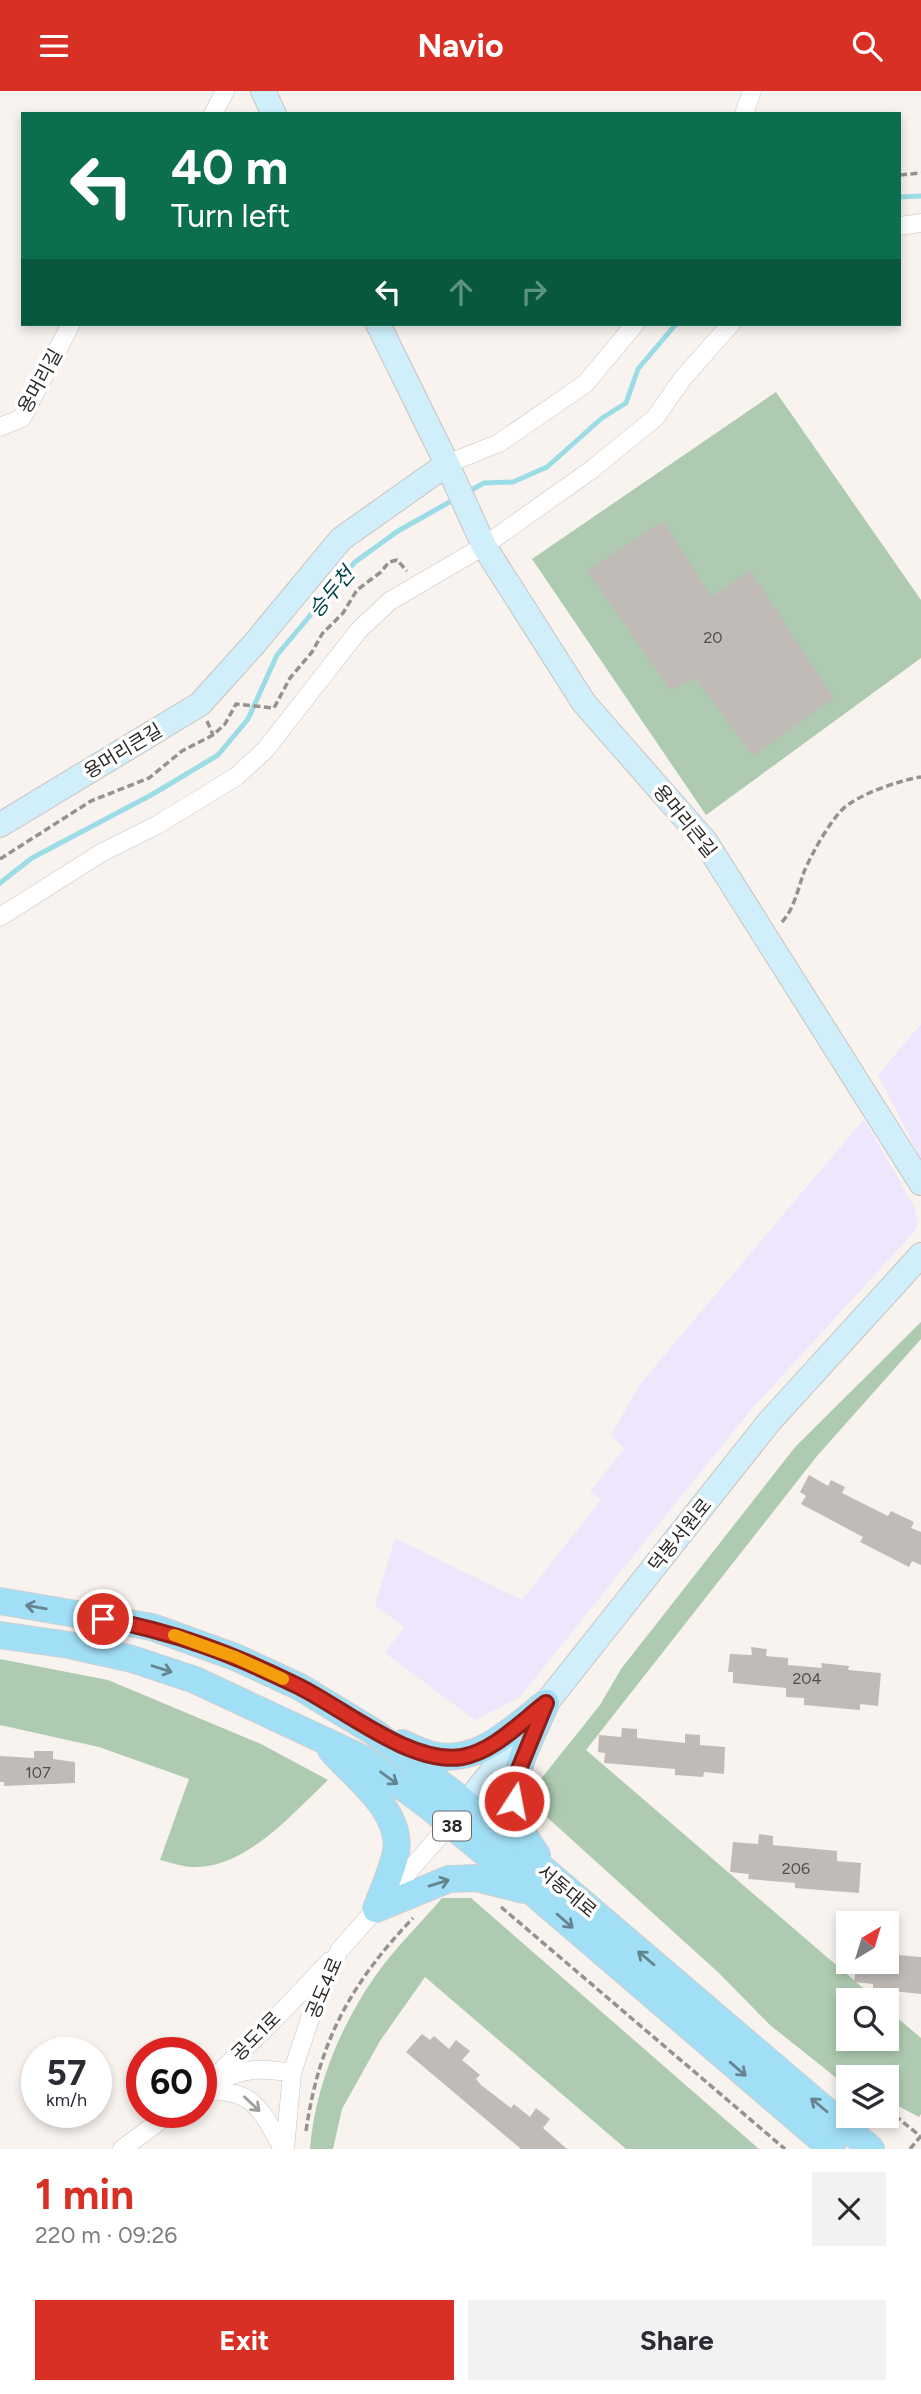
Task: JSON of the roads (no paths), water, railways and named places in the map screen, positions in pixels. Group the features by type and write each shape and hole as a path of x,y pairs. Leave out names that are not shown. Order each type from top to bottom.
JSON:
{"main road":[{"name":"서동대로","path":"0,1601 152,1627 235,1657 300,1687 377,1734 458,1814 540,1884 832,2149"},
{"name":"서동대로","path":"0,1635 69,1645 132,1659 195,1680 364,1759 458,1814"},
{"path":"377,1734 435,1756 461,1757 483,1750 546,1703"},
{"path":"376,1909 449,1879 476,1878 540,1884 516,1821 514,1801 517,1774 546,1703"},
{"path":"318,1736 381,1804 395,1826 396,1850 376,1909"},
{"name":"서동대로","path":"540,1884 871,2149"}],"street":[{"path":"214,112 225,91"},
{"path":"262,91 273,112"},
{"path":"745,112 752,91"},
{"path":"901,226 921,223"},
{"name":"용머리길","path":"0,427 22,418 70,326"},
{"name":"용머리큰길","path":"379,326 481,540 584,703 705,841 921,1183"},
{"path":"450,474 585,384 633,326"},
{"path":"0,917 101,853 157,825 237,776 266,749 359,629 390,601 591,470 655,418 690,370 730,326"},
{"name":"용머리큰길","path":"0,825 200,704 255,643 341,539 450,474"},
{"name":"덕봉서원로","path":"458,1814 769,1422 921,1255"},
{"name":"공도4로","path":"284,2149 292,2073 310,2019 339,1951 458,1814"},
{"name":"공도1로","path":"217,2075 339,1951"},
{"path":"217,2082 233,2073 251,2069 292,2073"},
{"name":"공도4로","path":"217,2090 226,2089 248,2098 266,2118 284,2149"},
{"path":"122,2149 150,2128"}],"waterway":[{"name":"승두천","path":"901,197 921,196"},
{"name":"승두천","path":"466,493 484,483 513,482 547,467 602,418 626,403 638,369 674,326"},
{"name":"승두천","path":"0,883 32,858 153,794 218,755 248,719 277,655 355,562 398,531 455,499"}]}
